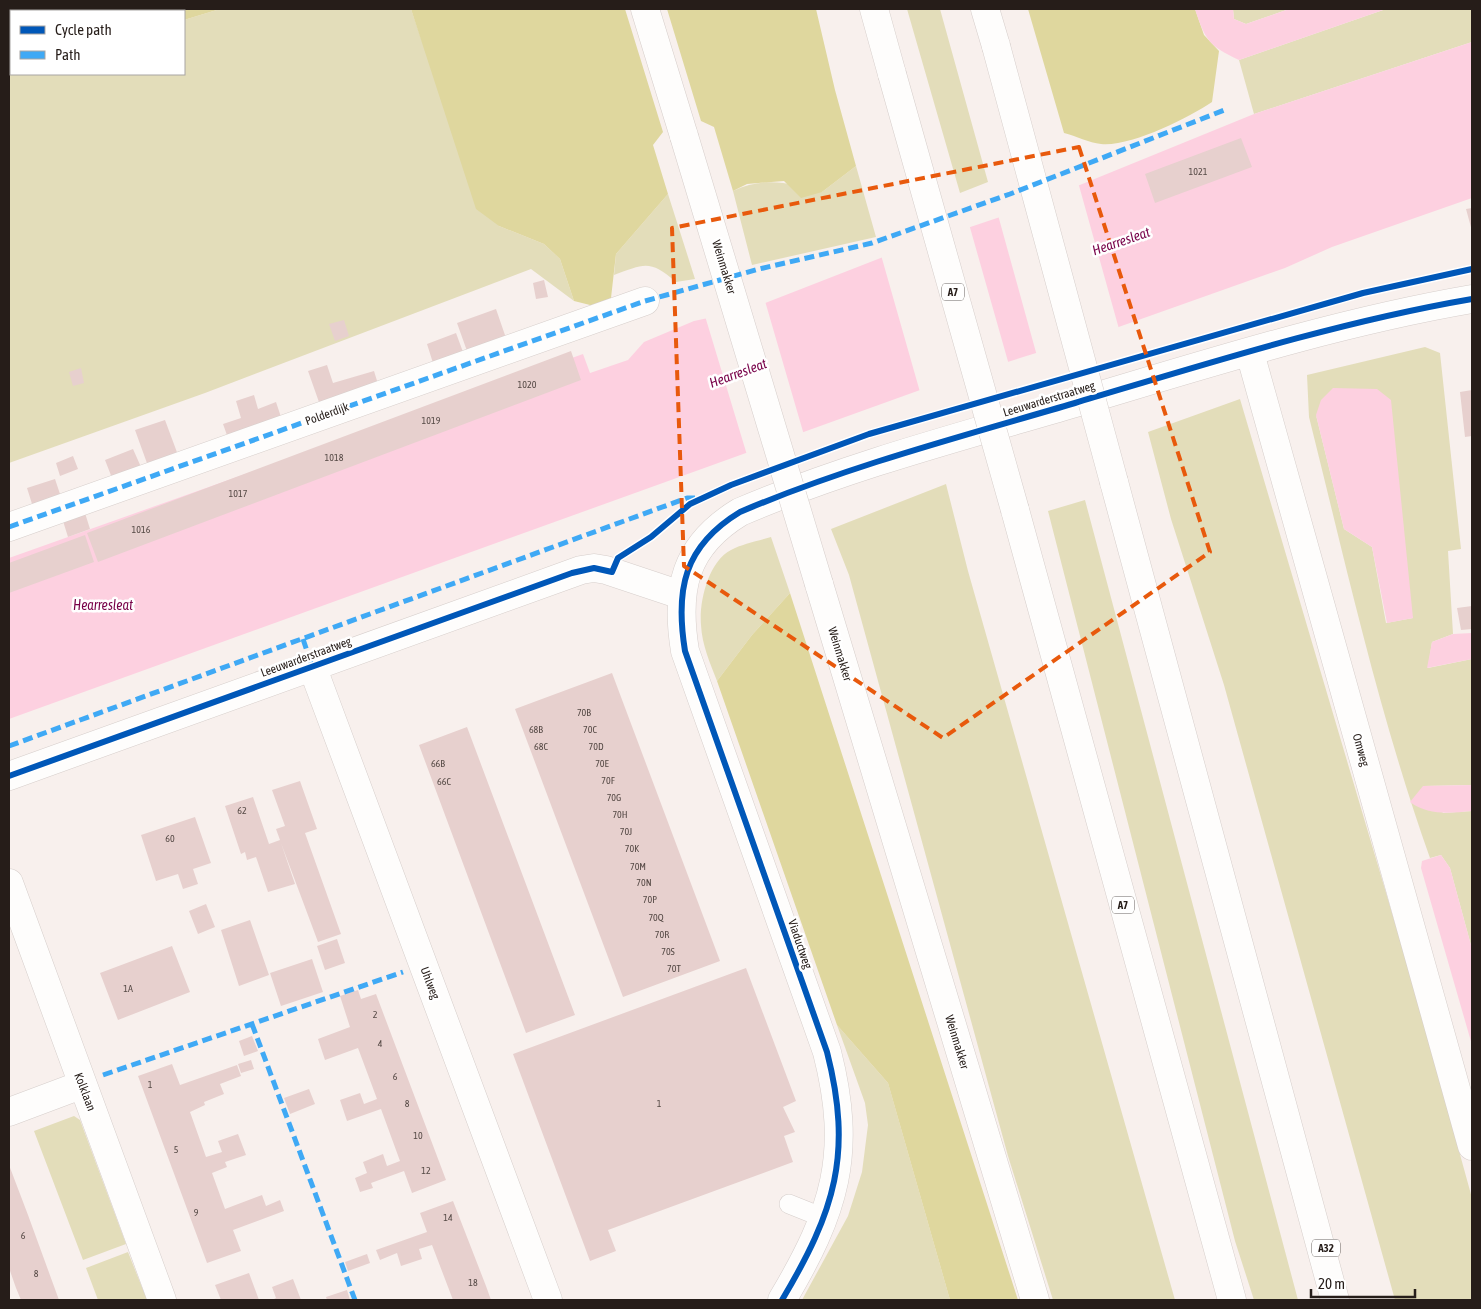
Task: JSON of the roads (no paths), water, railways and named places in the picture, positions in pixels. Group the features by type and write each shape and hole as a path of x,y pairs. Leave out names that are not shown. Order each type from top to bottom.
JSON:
{"main road":[{"name":"Weinmakker","path":"645,9 1035,1300"},
{"name":"A7","path":"874,9 1015,510 1232,1300"},
{"path":"984,9 996,46 1335,1300"},
{"name":"Leeuwarderstraatweg","path":"9,776 581,570 594,568 606,570 681,595 691,563 705,540 730,518 748,509 887,458 1250,353 1398,313 1472,299"},
{"name":"Polderdijk","path":"9,527 645,301"},
{"name":"Omweg","path":"1250,353 1472,1146"},
{"name":"Viaductweg","path":"681,595 681,624 690,666 831,1068 838,1105 839,1155 835,1180 824,1218 806,1258 782,1300"},
{"name":"Uhlweg","path":"312,666 548,1300"},
{"name":"Kolklaan","path":"9,883 81,1086 162,1300"},
{"path":"9,1112 81,1086"},
{"name":"A32","path":"1308,1197 1343,1300"}],"lane":[{"path":"789,1204 824,1218"}],"water":[{"path":"1195,9 1233,9 1234,19 1246,24 1289,9 1386,9 1239,60 1210,41 1205,35"},
{"name":"Hearresleat","path":"1472,42 1472,198 1332,247 1285,268 1113,329 934,385 9,719 9,558 583,354 590,373 628,360 644,342 694,321 750,309 896,252 1006,215 1254,114"},
{"path":"1333,388 1377,389 1391,400 1413,618 1387,623 1372,547 1344,529 1316,415 1321,400"},
{"path":"1472,633 1472,659 1427,668 1432,642 1453,634"},
{"path":"1472,785 1472,811 1432,812 1410,802 1423,786"},
{"path":"1441,855 1450,868 1472,949 1472,1045 1421,868 1422,861"}]}
